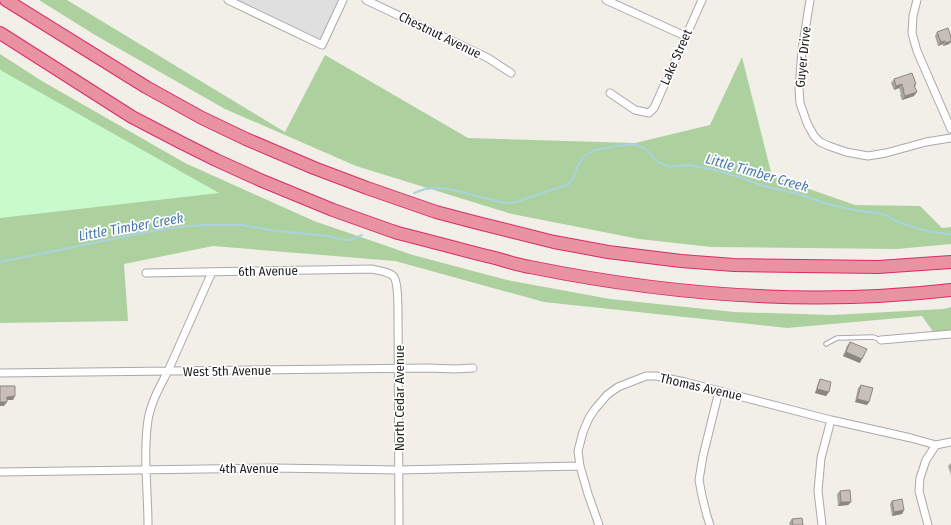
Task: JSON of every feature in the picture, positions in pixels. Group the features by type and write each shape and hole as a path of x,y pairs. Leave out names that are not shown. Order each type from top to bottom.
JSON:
{"highway":[{"path":"6,0 146,87 202,118 246,139 314,168 436,212 554,242 608,252 681,261 734,264 878,267 951,262"},
{"path":"0,34 132,117 216,160 260,180 376,226 460,250 528,267 576,276 646,286 731,295 784,297 867,297 951,290"}],"street":[{"path":"228,0 322,45 343,0"},
{"name":"Chestnut Avenue","path":"366,0 488,58 511,73"},
{"path":"606,0 685,36"},
{"name":"Lake Street","path":"610,93 634,110 649,113 654,108 702,0"},
{"name":"Guyer Drive","path":"810,0 802,50 799,88 800,103 807,123 814,136 820,142 846,152 868,156 886,153 926,142 951,138"},
{"path":"916,0 912,33 917,51 951,129"},
{"name":"6th Avenue","path":"146,273 372,269 386,272 388,274"},
{"path":"148,525 146,441 148,419 160,385 168,371 212,272"},
{"name":"North Cedar Avenue","path":"388,274 394,277 397,287 399,369 399,525"},
{"path":"881,340 951,334"},
{"name":"West 5th Avenue","path":"0,373 473,368"},
{"name":"Thomas Avenue","path":"599,525 580,466 578,451 583,432 589,418 607,395 618,387 646,376 656,376 685,382 831,420 936,444"},
{"path":"710,525 706,516 699,480 703,456 719,391"},
{"path":"822,525 818,491 821,458 831,420"},
{"path":"928,525 919,491 920,478 926,460 936,444 951,442"},
{"name":"4th Avenue","path":"0,472 274,468 399,470 580,466"}],"lane":[{"path":"826,344 837,338 873,337 881,340"}],"shaded area":[{"path":"228,0 343,0 322,45"}],"green space":[{"path":"39,0 67,0 285,132 325,55 468,138 635,143 710,125 742,57 772,176 855,205 920,206 942,228 951,227 951,244 897,249 711,247 639,239 512,214 356,166 225,109 95,35"},
{"path":"0,54 42,81 185,163 314,221 413,255 507,280 610,299 734,312 832,315 943,309 951,307 951,332 934,333 922,316 787,328 544,302 395,261 213,246 124,264 128,321 0,323"},
{"path":"0,69 2,71 219,193 0,218"}],"building":[{"path":"948,28 951,41 946,43 945,41 941,42 937,32"},
{"path":"912,73 917,92 905,96 902,84 896,86 894,79"},
{"path":"850,342 867,349 862,359 846,352"},
{"path":"820,379 831,382 829,392 817,389"},
{"path":"861,385 873,388 869,402 857,399"},
{"path":"0,386 15,386 15,396 7,397 7,402 0,402"},
{"path":"850,490 851,502 841,502 840,491"},
{"path":"902,499 904,510 894,512 892,501"},
{"path":"802,518 803,525 793,525 792,519"}],"waterway":[{"name":"Little Timber Creek","path":"414,193 425,189 438,188 449,189 505,203 516,202 569,184 583,157 595,150 633,144 644,148 658,162 669,167 689,165 714,170 764,186 799,194 827,204 877,213 888,216 896,221 910,226 931,232 951,234"},
{"name":"Little Timber Creek","path":"0,262 157,230 203,225 241,225 277,231 327,236 344,240 350,240 362,235"}]}
